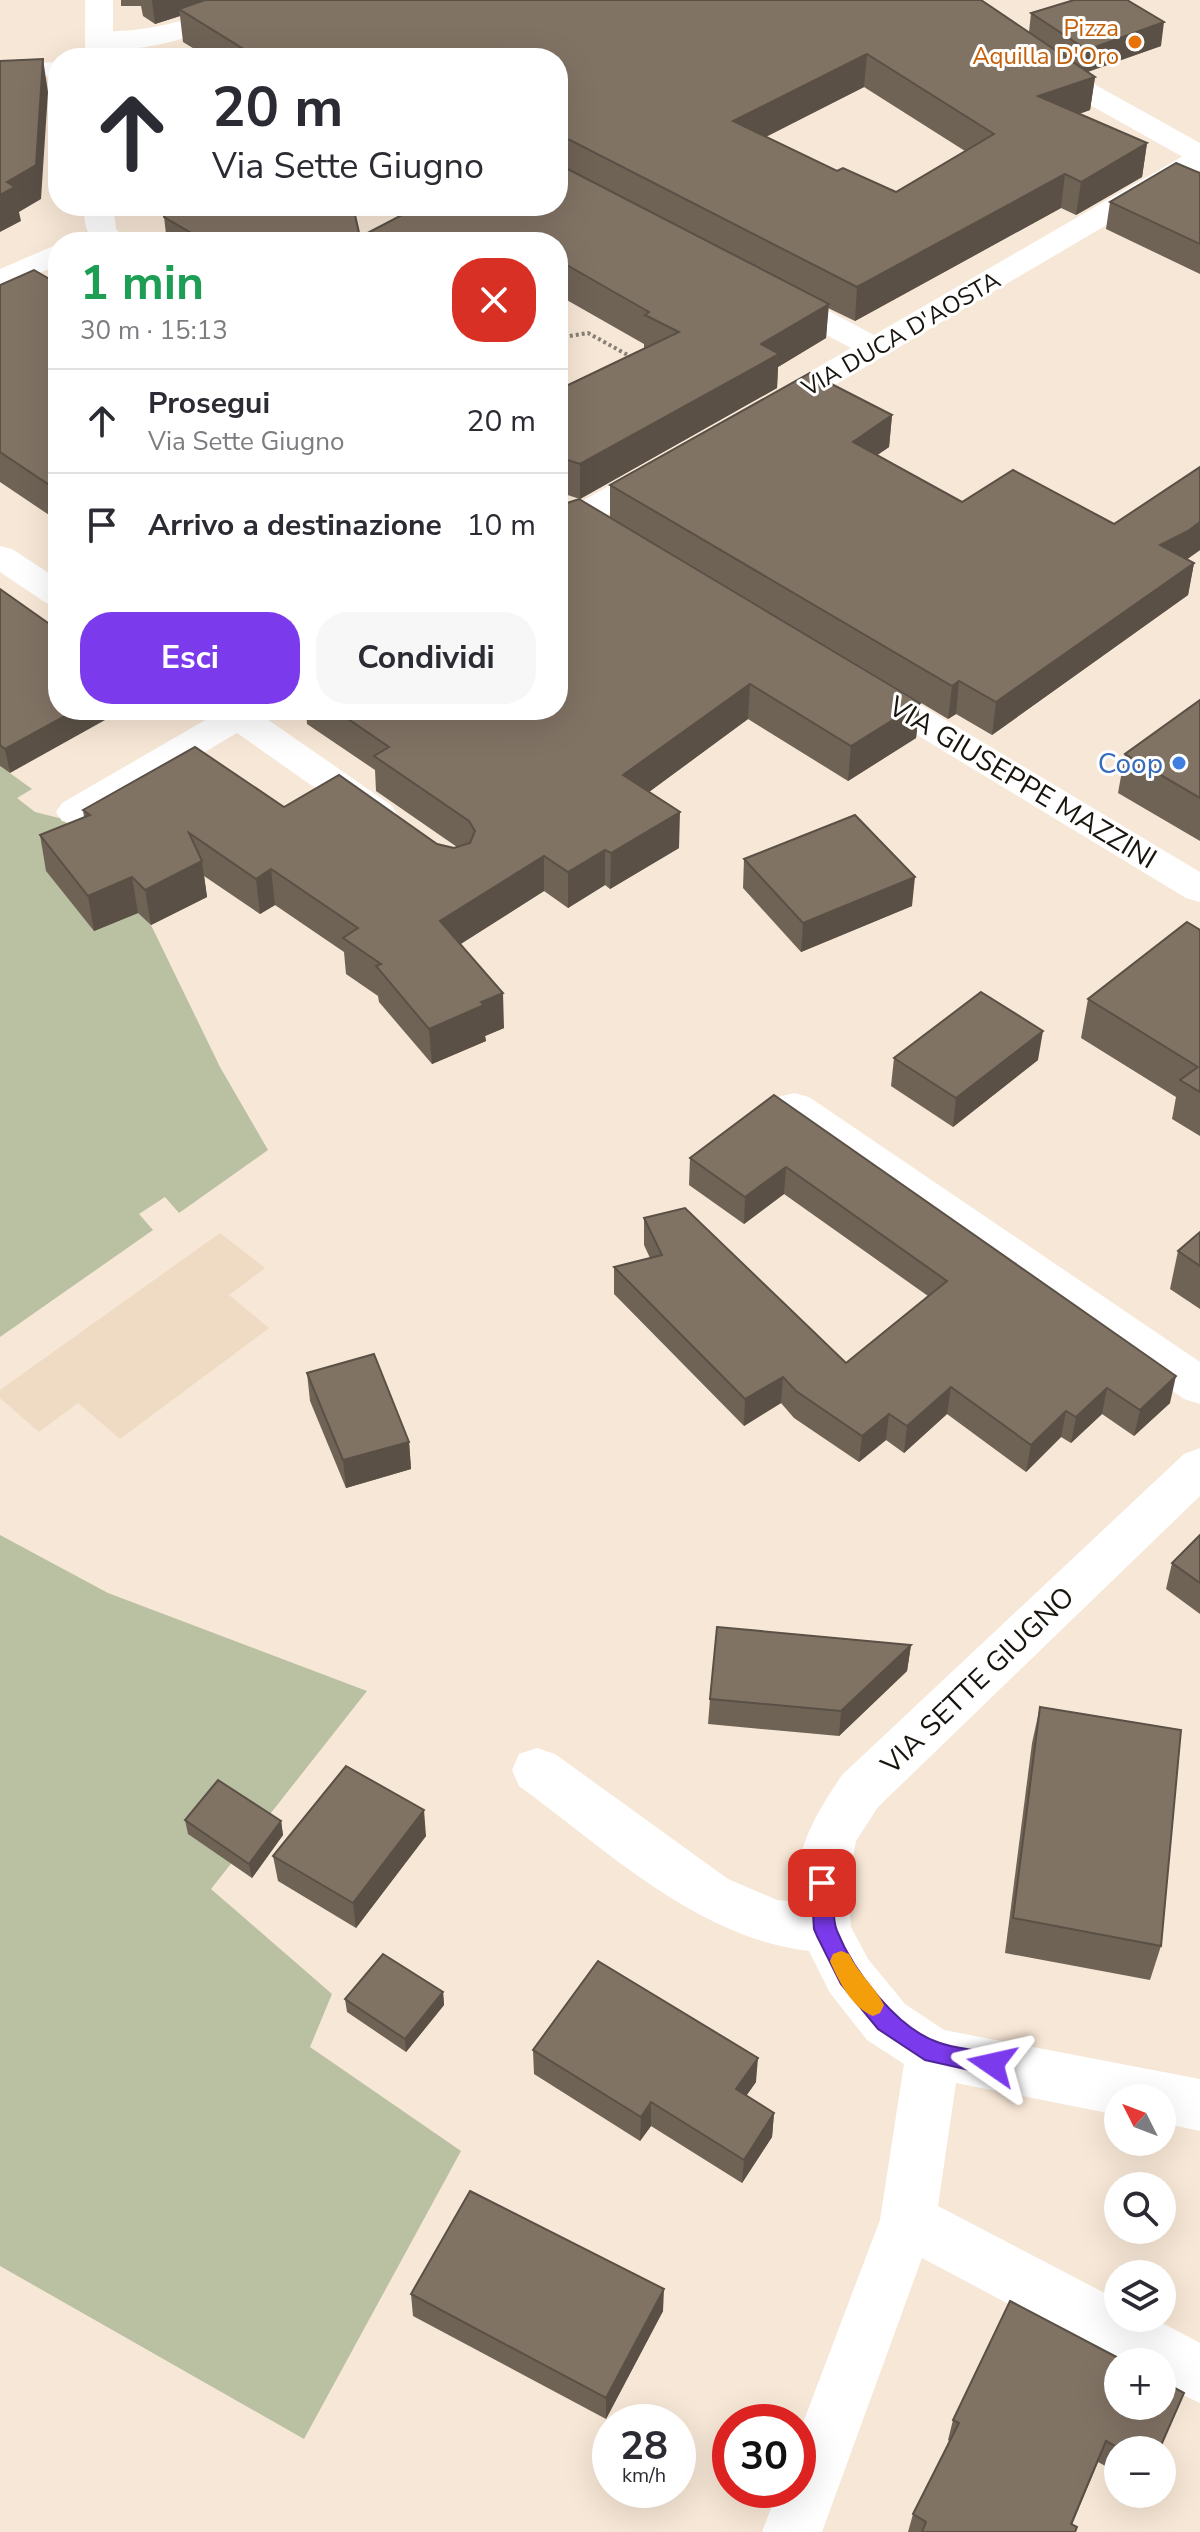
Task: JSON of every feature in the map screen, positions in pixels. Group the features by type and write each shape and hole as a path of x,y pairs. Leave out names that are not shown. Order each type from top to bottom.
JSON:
{"street":[{"path":"99,0 100,48"},
{"path":"104,48 183,30 265,0"},
{"path":"950,0 1084,90 1200,156"},
{"name":"VIA DUCA D'AOSTA","path":"742,425 877,349 1200,156"},
{"path":"0,281 48,258"},
{"path":"752,283 877,349"},
{"path":"568,515 688,455"},
{"path":"568,517 619,540"},
{"path":"0,556 48,588"},
{"name":"VIA GIUSEPPE MAZZINI","path":"835,670 1200,889"},
{"path":"75,812 226,720"},
{"path":"250,720 404,832"},
{"path":"794,1108 1200,1386"},
{"name":"VIA SETTE GIUGNO","path":"825,1929 822,1883 831,1835 860,1791 1200,1467"},
{"path":"537,1770 710,1896 774,1923 825,1929 849,1976 886,2022 933,2053 1200,2105"},
{"path":"792,2532 908,2220 933,2053"},
{"path":"908,2220 1200,2374"}],"lane":[{"path":"0,72 48,70"}],"path":[{"path":"568,336 588,333 636,359"}],"shaded area":[{"path":"220,1233 265,1268 229,1295 269,1328 120,1439 78,1403 39,1432 0,1398 0,1390"}],"green space":[{"path":"0,766 32,789 17,798 35,812 63,819 151,925 220,1067 268,1150 179,1213 165,1197 139,1214 153,1230 0,1337"},
{"path":"0,1535 108,1593 367,1691 211,1889 332,1994 310,2047 461,2151 304,2439 0,2266"}],"building":[{"path":"205,0 981,0 1095,77 1038,96 1147,143 1081,182 1065,174 857,287 568,140 568,48 242,48 179,9","holes":["867,54 994,134 896,192 843,168 837,171 733,121"]},
{"path":"1074,0 1127,0 1164,22 1087,50 1031,13"},
{"path":"43,59 36,165 7,182 15,187 0,195 0,61"},
{"path":"1176,163 1200,173 1200,244 1110,202"},
{"path":"568,169 829,304 761,344 779,354 580,464 568,460 568,385 679,332 645,315 649,312 568,266 568,232 370,232 400,216 568,216"},
{"path":"164,216 355,216 359,232 190,232 164,217"},
{"path":"34,270 48,278 48,484 0,452 0,285"},
{"path":"810,373 892,415 853,442 962,502 1013,470 1114,524 1200,467 1200,522 1160,545 1194,563 996,702 959,681 952,686 610,485"},
{"path":"579,499 920,703 851,746 750,684 623,775 680,812 611,853 605,850 568,872 544,856 440,921 503,993 481,1002 484,1005 429,1029 376,966 381,964 343,938 358,928 271,869 256,879 189,833 202,861 145,890 132,877 88,896 40,835 90,815 83,810 195,747 284,807 339,775 437,844 454,848 470,843 475,831 469,821 374,756 389,747 350,720 568,720 568,503"},
{"path":"0,589 48,623 48,720 58,720 5,749 0,745"},
{"path":"1200,700 1200,798 1125,754"},
{"path":"855,815 915,877 803,923 744,859"},
{"path":"1187,922 1200,930 1200,1092 1180,1080 1198,1067 1088,999"},
{"path":"981,992 1043,1031 956,1098 894,1058"},
{"path":"774,1095 1176,1376 1140,1410 1107,1388 1076,1417 1066,1411 1031,1445 951,1387 907,1426 889,1414 862,1436 796,1391 783,1377 745,1399 614,1267 662,1255 644,1218 685,1208 846,1363 947,1281 786,1167 745,1197 690,1158"},
{"path":"1200,1232 1200,1266 1178,1251"},
{"path":"374,1354 409,1442 343,1460 307,1373"},
{"path":"1200,1535 1200,1583 1172,1563"},
{"path":"717,1627 911,1645 841,1711 710,1699"},
{"path":"1040,1707 1181,1730 1161,1946 1013,1918"},
{"path":"346,1766 424,1810 353,1903 273,1856"},
{"path":"218,1780 281,1821 249,1864 185,1820"},
{"path":"383,1954 443,1992 405,2039 345,1999"},
{"path":"598,1961 758,2058 736,2089 774,2113 744,2160 651,2102 641,2117 533,2050"},
{"path":"470,2191 664,2289 606,2398 411,2294"},
{"path":"1010,2301 1104,2350 1104,2420 1172,2420 1165,2436 1104,2436 1104,2446 1071,2524 1077,2527 1075,2532 922,2532 926,2522 913,2514 959,2423 953,2420"},
{"path":"1176,2389 1184,2393 1176,2411"}],"slow traffic":[{"path":"841,1961 873,2005"}],"place":[{"name":"Pizza Aquilla D'Oro","path":"1135,42"},
{"name":"Coop","path":"1179,763"}],"route":[{"path":"822,1883 825,1929 849,1976 886,2022 933,2053 992,2064"}]}
